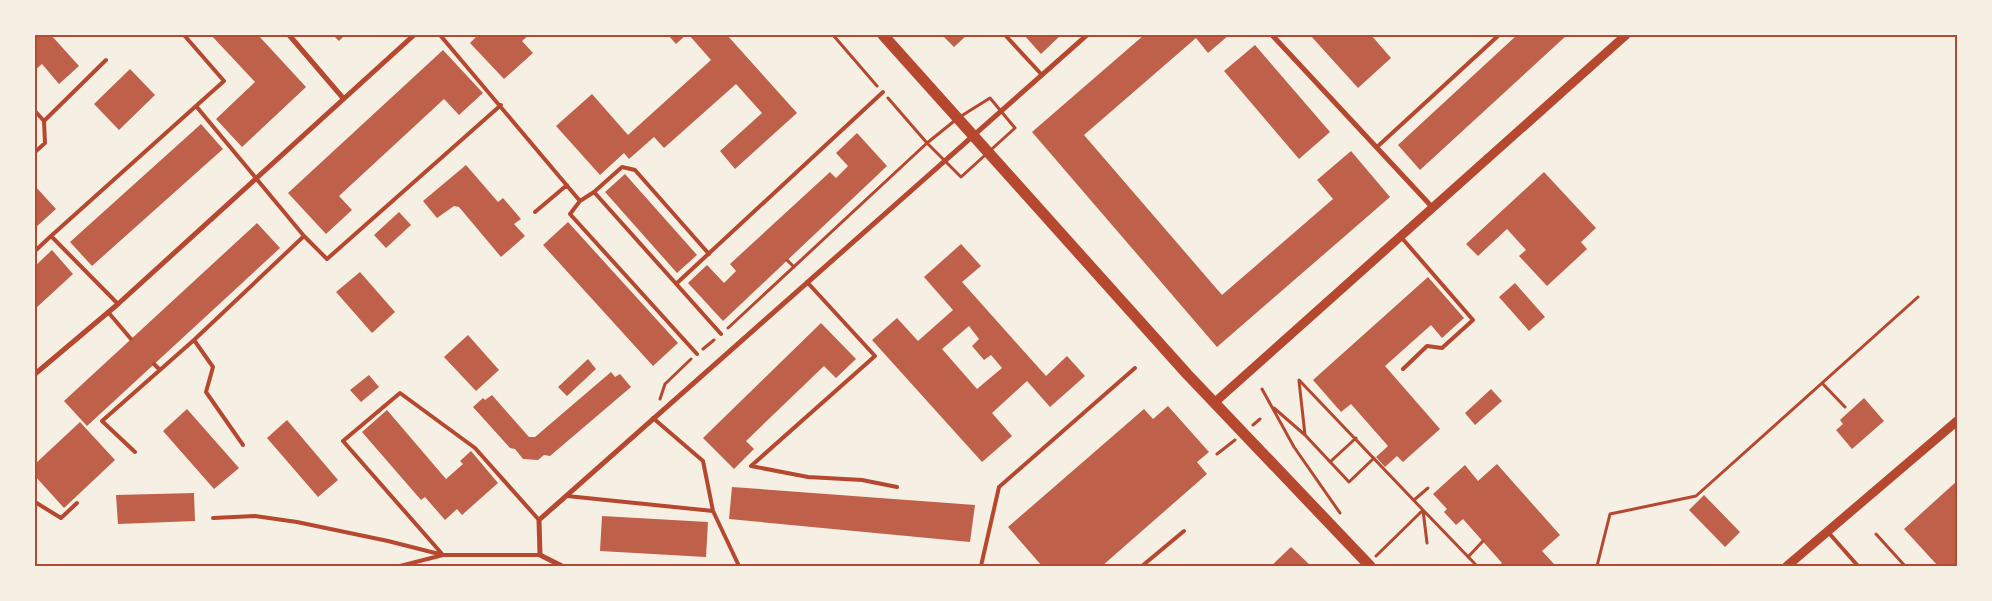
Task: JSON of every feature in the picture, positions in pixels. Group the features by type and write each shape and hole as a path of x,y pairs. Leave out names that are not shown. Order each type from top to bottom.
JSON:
{"main road":[{"path":"883,35 1214,403 1372,562"}],"street":[{"path":"289,35 343,98"},
{"path":"35,374 118,304 414,35"},
{"path":"562,566 540,554 539,520 1087,35"},
{"path":"1272,35 1433,208"},
{"path":"1214,403 1401,237 1622,36"},
{"path":"1787,566 1957,421"}],"lane":[{"path":"35,251 224,81 184,35"},
{"path":"440,35 580,201"},
{"path":"1005,35 1042,74"},
{"path":"1376,147 1499,35"},
{"path":"44,121 106,60"},
{"path":"677,283 883,92"},
{"path":"196,106 304,236 327,259 500,105"},
{"path":"35,111 44,121 45,143 35,152"},
{"path":"697,354 570,214 580,201 594,192 622,167 635,170 709,254"},
{"path":"535,212 568,185"},
{"path":"594,192 722,334"},
{"path":"51,236 118,304"},
{"path":"135,452 102,420 194,340 304,236"},
{"path":"1401,237 1474,320 1442,348 1427,346 1402,369"},
{"path":"807,282 875,356 751,466 808,478 862,480 897,487"},
{"path":"108,312 131,339"},
{"path":"194,340 213,367 206,392 243,445"},
{"path":"154,364 160,370"},
{"path":"982,566 999,487 1135,368"},
{"path":"443,556 343,441 400,393 475,448 539,520"},
{"path":"653,418 703,460 714,510 739,566"},
{"path":"567,496 714,510"},
{"path":"35,502 61,518 77,503"},
{"path":"213,518 255,516 297,522 388,540 443,556"},
{"path":"1142,566 1184,531"},
{"path":"1826,531 1858,566"},
{"path":"400,566 443,556 540,554"}],"path":[{"path":"653,418 665,384 722,334 927,144 833,35"},
{"path":"787,260 794,267"},
{"path":"1597,566 1610,514 1696,496 1918,296"},
{"path":"1305,435 1299,380 1477,566"},
{"path":"1822,383 1845,406"},
{"path":"1262,389 1294,447 1342,515"},
{"path":"1272,407 1305,435 1350,482 1374,458"},
{"path":"1330,462 1356,438"},
{"path":"1414,500 1428,488"},
{"path":"1372,562 1422,510"},
{"path":"1422,510 1427,543"},
{"path":"1876,534 1904,566"},
{"path":"1468,557 1483,542"}],"building":[{"path":"35,35 51,35 79,66 59,84 42,64 35,70"},
{"path":"211,35 258,35 306,87 242,147 216,119 255,82"},
{"path":"333,35 345,35 339,41"},
{"path":"478,35 529,35 522,41 533,53 504,79 470,43"},
{"path":"668,35 686,35 676,44"},
{"path":"689,35 727,35 797,113 735,169 720,151 762,113 736,84 664,148 654,137 629,159 624,153 600,175 556,126 592,94 628,135 711,60"},
{"path":"942,35 967,35 954,47"},
{"path":"1024,35 1061,35 1041,54"},
{"path":"1144,35 1229,35 1208,53 1196,38 1084,135 1222,295 1333,199 1317,180 1351,151 1390,197 1217,347 1032,132"},
{"path":"1310,35 1371,35 1391,58 1358,88"},
{"path":"1517,35 1567,35 1420,170 1398,145"},
{"path":"1255,45 1330,132 1299,159 1224,71"},
{"path":"443,50 483,93 459,115 444,99 339,196 352,210 326,234 288,193"},
{"path":"130,69 155,95 119,130 94,104"},
{"path":"201,124 223,149 92,266 70,242"},
{"path":"857,133 887,166 723,321 688,283 707,265 724,283 736,271 730,264 830,172 836,178 848,166 836,153"},
{"path":"466,165 498,202 503,198 521,219 514,224 525,236 501,257 459,207 454,206 437,218 423,201"},
{"path":"1544,172 1596,228 1581,242 1587,249 1547,286 1519,256 1526,250 1507,229 1478,256 1466,244"},
{"path":"625,174 697,255 677,273 605,192"},
{"path":"35,186 56,209 35,228"},
{"path":"399,212 411,225 386,248 374,235"},
{"path":"568,222 678,343 653,366 543,245"},
{"path":"257,223 280,248 87,426 64,401"},
{"path":"961,244 981,266 962,282 1046,376 1067,356 1085,376 1050,407 1027,381 992,413 1012,436 982,462 872,340 897,318 918,341 953,310 924,277","holes":["969,326 979,339 972,346 984,360 991,355 1002,368 977,389 942,349"]},
{"path":"52,250 73,274 35,309 35,266"},
{"path":"360,272 395,312 372,333 336,292"},
{"path":"1428,277 1464,318 1442,338 1431,325 1385,366 1440,429 1403,462 1397,456 1385,467 1376,457 1388,446 1351,404 1341,412 1313,380"},
{"path":"1515,283 1545,317 1529,331 1499,297"},
{"path":"821,323 856,359 836,378 824,366 746,441 754,449 734,469 703,438"},
{"path":"468,335 499,370 476,391 444,357"},
{"path":"588,359 596,369 567,396 558,387"},
{"path":"611,372 615,377 620,374 631,387 550,456 544,455 538,460 523,459 515,449 510,448 473,407 483,398 485,400 492,395 529,437 535,437"},
{"path":"369,375 379,387 361,402 350,390"},
{"path":"1491,389 1502,401 1475,425 1465,413"},
{"path":"1864,398 1884,421 1852,449 1836,430 1843,424 1840,420"},
{"path":"1168,406 1209,452 1197,462 1207,474 1102,566 1042,566 1008,527 1144,409 1153,419"},
{"path":"187,409 239,468 214,489 163,431"},
{"path":"387,410 446,479 463,464 460,461 471,451 498,483 462,515 457,509 445,520 425,497 421,500 362,432"},
{"path":"287,420 338,480 318,497 267,438"},
{"path":"80,422 115,460 64,508 35,476 35,464"},
{"path":"1497,464 1560,535 1542,551 1554,564 1552,566 1498,566 1502,563 1463,519 1456,525 1444,512 1447,509 1433,494 1465,465 1478,481"},
{"path":"1957,481 1957,566 1938,566 1904,529"},
{"path":"732,487 975,505 970,542 729,519"},
{"path":"194,493 195,521 118,524 116,495"},
{"path":"1704,495 1740,532 1725,547 1689,510"},
{"path":"602,516 708,522 706,557 600,551"},
{"path":"1291,547 1311,566 1271,566"}]}
